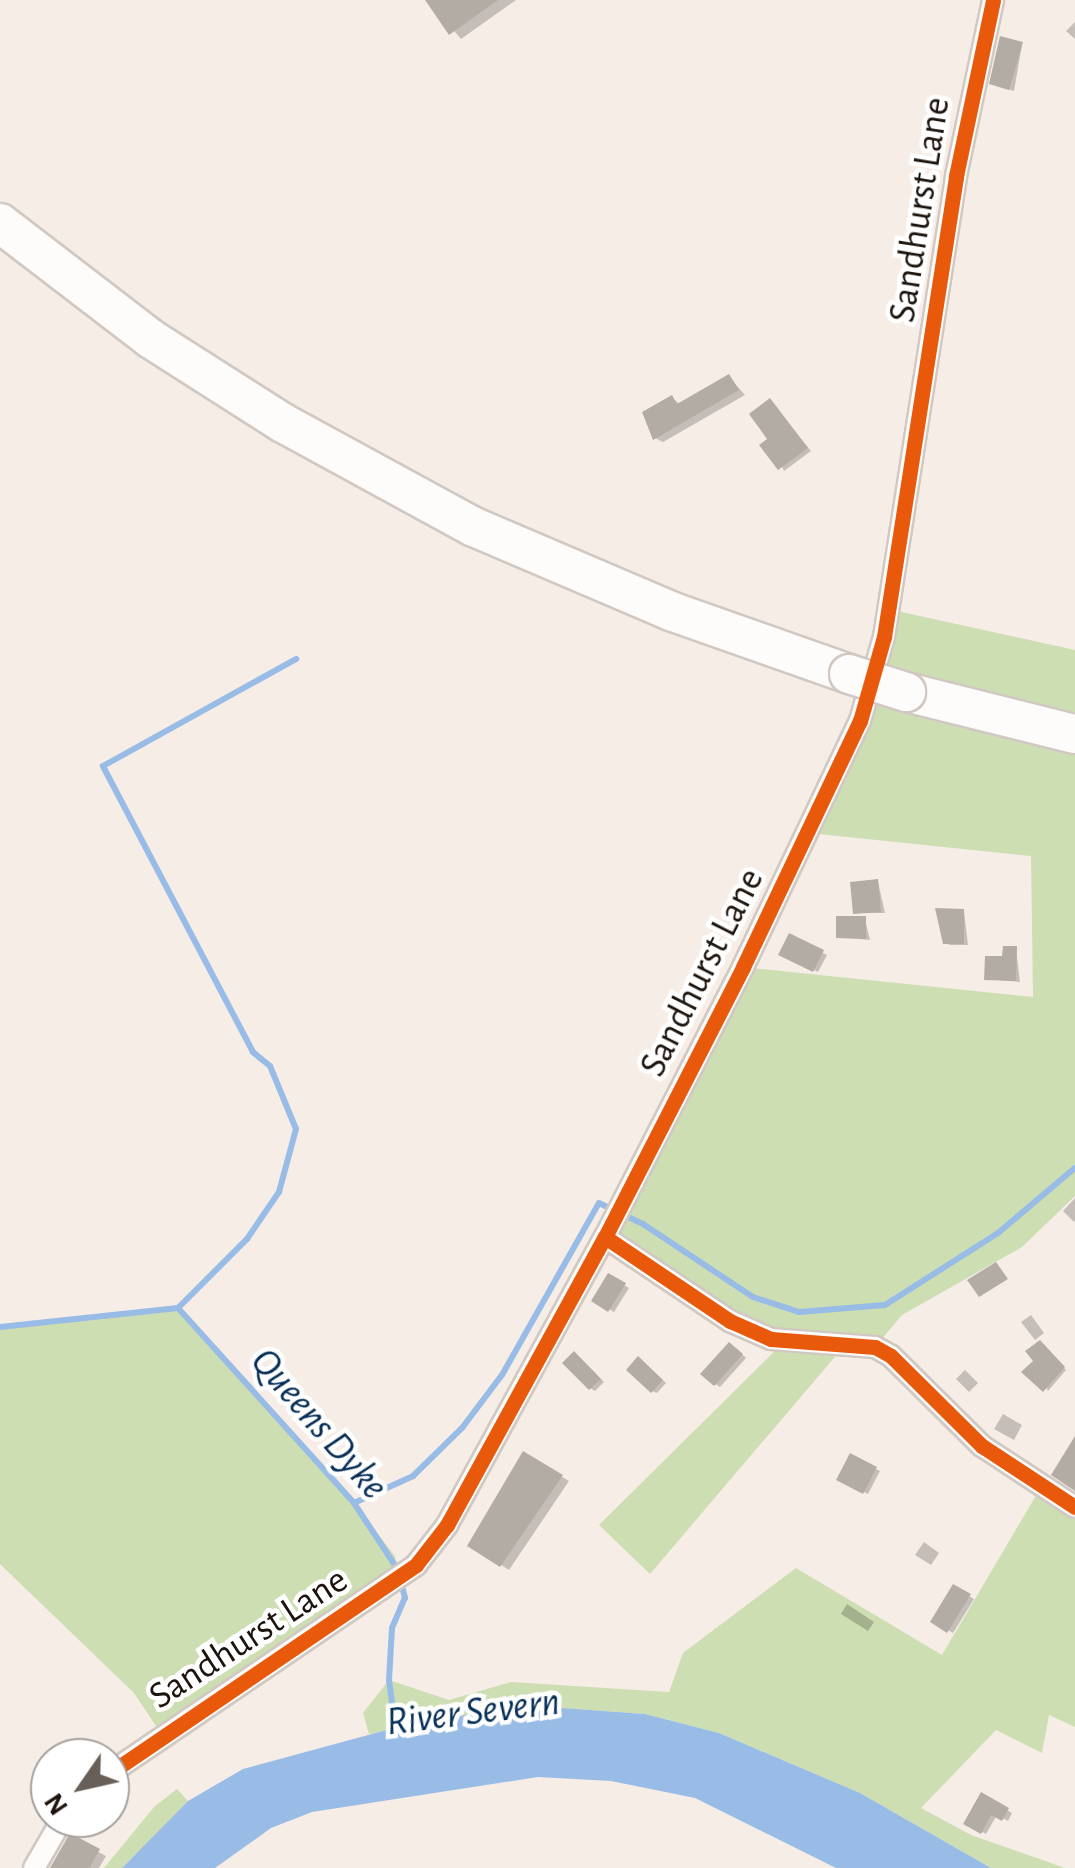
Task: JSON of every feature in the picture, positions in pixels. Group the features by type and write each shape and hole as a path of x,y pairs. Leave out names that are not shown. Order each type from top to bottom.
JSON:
{"highway":[{"path":"0,222 151,339 282,423 474,527 673,612 849,674 1075,734"}],"street":[{"name":"Sandhurst Lane","path":"130,1760 384,1589 416,1565 447,1525 605,1237 860,721 905,532 956,176 993,0"},
{"path":"605,1237 730,1321 771,1339 875,1347 891,1356 982,1446 1075,1507"},
{"path":"34,1868 51,1838"}],"green space":[{"path":"888,609 1075,650 1075,1196 1022,1247 902,1315 875,1347 845,1345 650,1574 599,1525 785,1341 771,1339 605,1237 743,967 1033,997 1031,856 809,833 860,721"},
{"path":"178,1308 354,1503 395,1556 400,1577 162,1735 134,1693 0,1564 0,1327"},
{"path":"1041,1487 1075,1507 1075,1727 1049,1715 1042,1753 996,1730 921,1808 971,1835 1065,1868 991,1868 860,1793 719,1733 645,1714 521,1705 369,1734 363,1713 389,1680 449,1700 511,1682 669,1692 683,1653 796,1568 942,1655"},
{"path":"177,1789 188,1801 122,1868 104,1868 130,1838 154,1807"}],"water":[{"path":"521,1705 645,1714 719,1733 860,1793 991,1868 836,1868 695,1798 611,1781 538,1777 312,1812 271,1828 215,1868 122,1868 188,1801 243,1769 394,1728"}],"building":[{"path":"425,0 498,0 449,35"},
{"path":"1000,36 1023,42 1009,90 989,84"},
{"path":"729,374 739,390 653,440 642,412 672,395 677,404"},
{"path":"770,398 808,448 778,470 759,445 767,439 749,414"},
{"path":"878,879 881,912 853,914 850,882"},
{"path":"935,908 964,909 964,944 943,944"},
{"path":"836,916 866,916 866,939 836,938"},
{"path":"789,933 824,950 813,972 778,955"},
{"path":"1003,946 1017,946 1016,981 984,980 985,956 1002,956"},
{"path":"996,1262 1008,1279 979,1297 967,1280"},
{"path":"608,1273 626,1283 608,1312 591,1301"},
{"path":"1040,1340 1065,1367 1043,1392 1021,1372 1033,1361 1025,1351"},
{"path":"729,1342 743,1354 714,1386 700,1374"},
{"path":"574,1351 601,1379 589,1390 562,1363"},
{"path":"638,1356 663,1380 651,1393 626,1370"},
{"path":"1075,1436 1075,1491 1051,1475"},
{"path":"523,1451 563,1475 500,1567 467,1546"},
{"path":"850,1453 877,1467 863,1494 836,1480"},
{"path":"953,1584 971,1594 947,1633 930,1622"},
{"path":"981,1792 1009,1808 1002,1821 991,1815 981,1834 963,1824"},
{"path":"67,1838 79,1838 100,1849 89,1868 50,1868"}],"waterway":[{"path":"178,1308 247,1239 279,1192 296,1129 270,1066 253,1052 103,766 296,659"},
{"path":"354,1503 413,1476 462,1428 502,1375 599,1203 643,1224 753,1297 799,1312 885,1305 998,1233 1075,1168"},
{"name":"Queens Dyke","path":"0,1327 178,1308 354,1503 398,1570"},
{"name":"Queens Dyke","path":"396,1732 389,1680 392,1628 405,1598 401,1582"}],"cycle path":[{"path":"130,1759 416,1565 447,1525 605,1237 743,967 860,721 884,637 956,176 993,0"},
{"path":"605,1237 730,1321 771,1339 875,1347 891,1356 982,1446 1075,1507"}],"water label":[{"name":"River Severn","path":"473,1712"}]}
